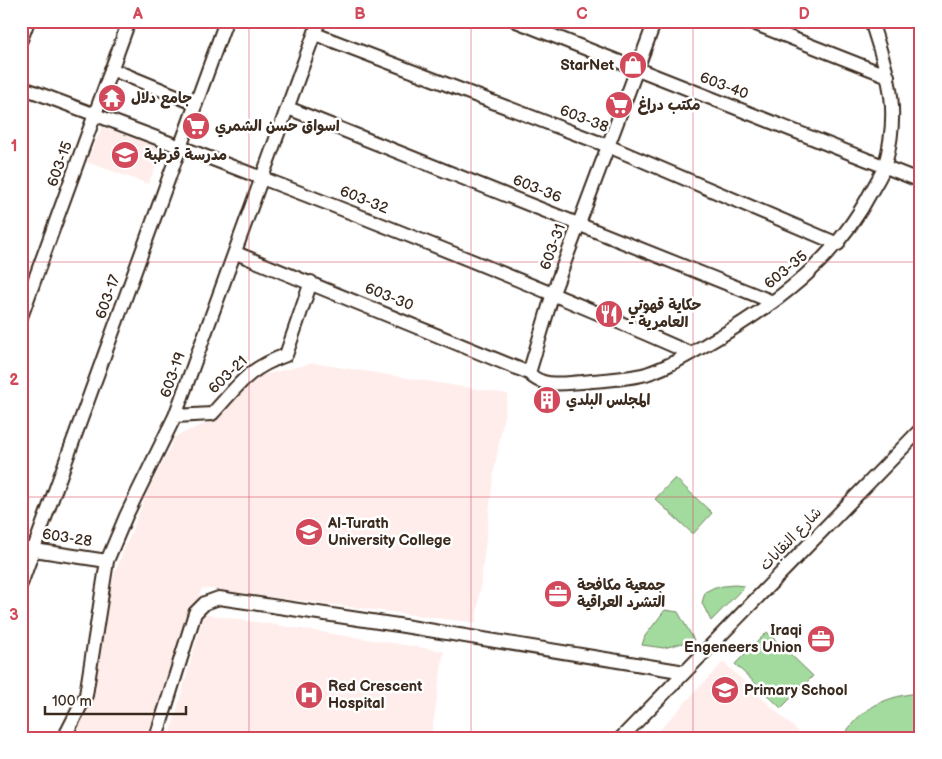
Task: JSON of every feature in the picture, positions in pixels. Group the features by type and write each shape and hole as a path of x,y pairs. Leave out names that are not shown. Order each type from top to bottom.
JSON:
{"street":[{"path":"21,40 28,21"},
{"name":"603-15","path":"21,317 129,21"},
{"name":"603-17","path":"21,584 27,549 226,21"},
{"name":"603-19","path":"64,738 86,695 107,561 126,516 175,416 320,21"},
{"name":"603-40","path":"516,21 921,182"},
{"name":"603-31","path":"529,372 553,293 654,21"},
{"path":"748,21 888,76"},
{"name":"603-35","path":"529,372 538,381 551,383 645,374 664,367 734,328 773,302 809,273 838,244 864,206 884,166 894,113 888,76 871,21"},
{"name":"603-38","path":"315,34 608,146 838,244"},
{"path":"111,69 196,104"},
{"name":"603-32","path":"21,86 263,177 553,293 690,353"},
{"name":"603-36","path":"288,108 773,302"},
{"name":"603-30","path":"236,254 311,282 529,372"},
{"name":"603-21","path":"175,416 212,414 249,373 266,363 286,356 311,282"},
{"name":"شارع النقابات","path":"621,738 921,429"},
{"name":"603-28","path":"27,549 107,561"},
{"path":"156,738 195,612 205,602 219,598 685,672"},
{"name":"شارع النقابات","path":"632,738 682,683 685,672"}],"shaded area":[{"name":"مدرسة قرطبة","path":"102,127 164,149 148,184 87,162"},
{"name":"Al-Turath University College","path":"313,363 508,394 494,471 476,623 202,588 150,738 70,738 86,697 115,572 148,491 176,436 209,422 251,378"},
{"name":"Red Crescent Hospital","path":"204,614 444,651 431,738 169,738"},
{"name":"Primary School","path":"723,662 802,735 800,738 652,738"}],"green space":[{"path":"675,478 712,513 693,534 655,499"},
{"path":"745,586 711,621 702,603 705,592 715,587"},
{"path":"665,610 678,612 694,640 664,648 642,645 645,636"},
{"path":"767,632 813,676 781,708 735,664"},
{"path":"921,693 921,738 843,738 857,719 876,705 897,697"}],"place":[{"name":"StarNet","path":"633,65"},
{"name":"جامع دلال","path":"112,98"},
{"name":"مكتب دراغ","path":"619,105"},
{"name":"اسواق حسن الشمري","path":"196,126"},
{"name":"مدرسة قرطبة","path":"125,155"},
{"name":"حكاية قهوتي - العامرية","path":"609,314"},
{"name":"المجلس البلدي","path":"547,400"},
{"name":"Al-Turath University College","path":"309,532"},
{"name":"جمعية مكافحة التشرد العراقية","path":"558,594"},
{"name":"Iraqi Engeneers Union","path":"821,639"},
{"name":"Primary School","path":"725,690"},
{"name":"Red Crescent Hospital","path":"309,695"}]}
